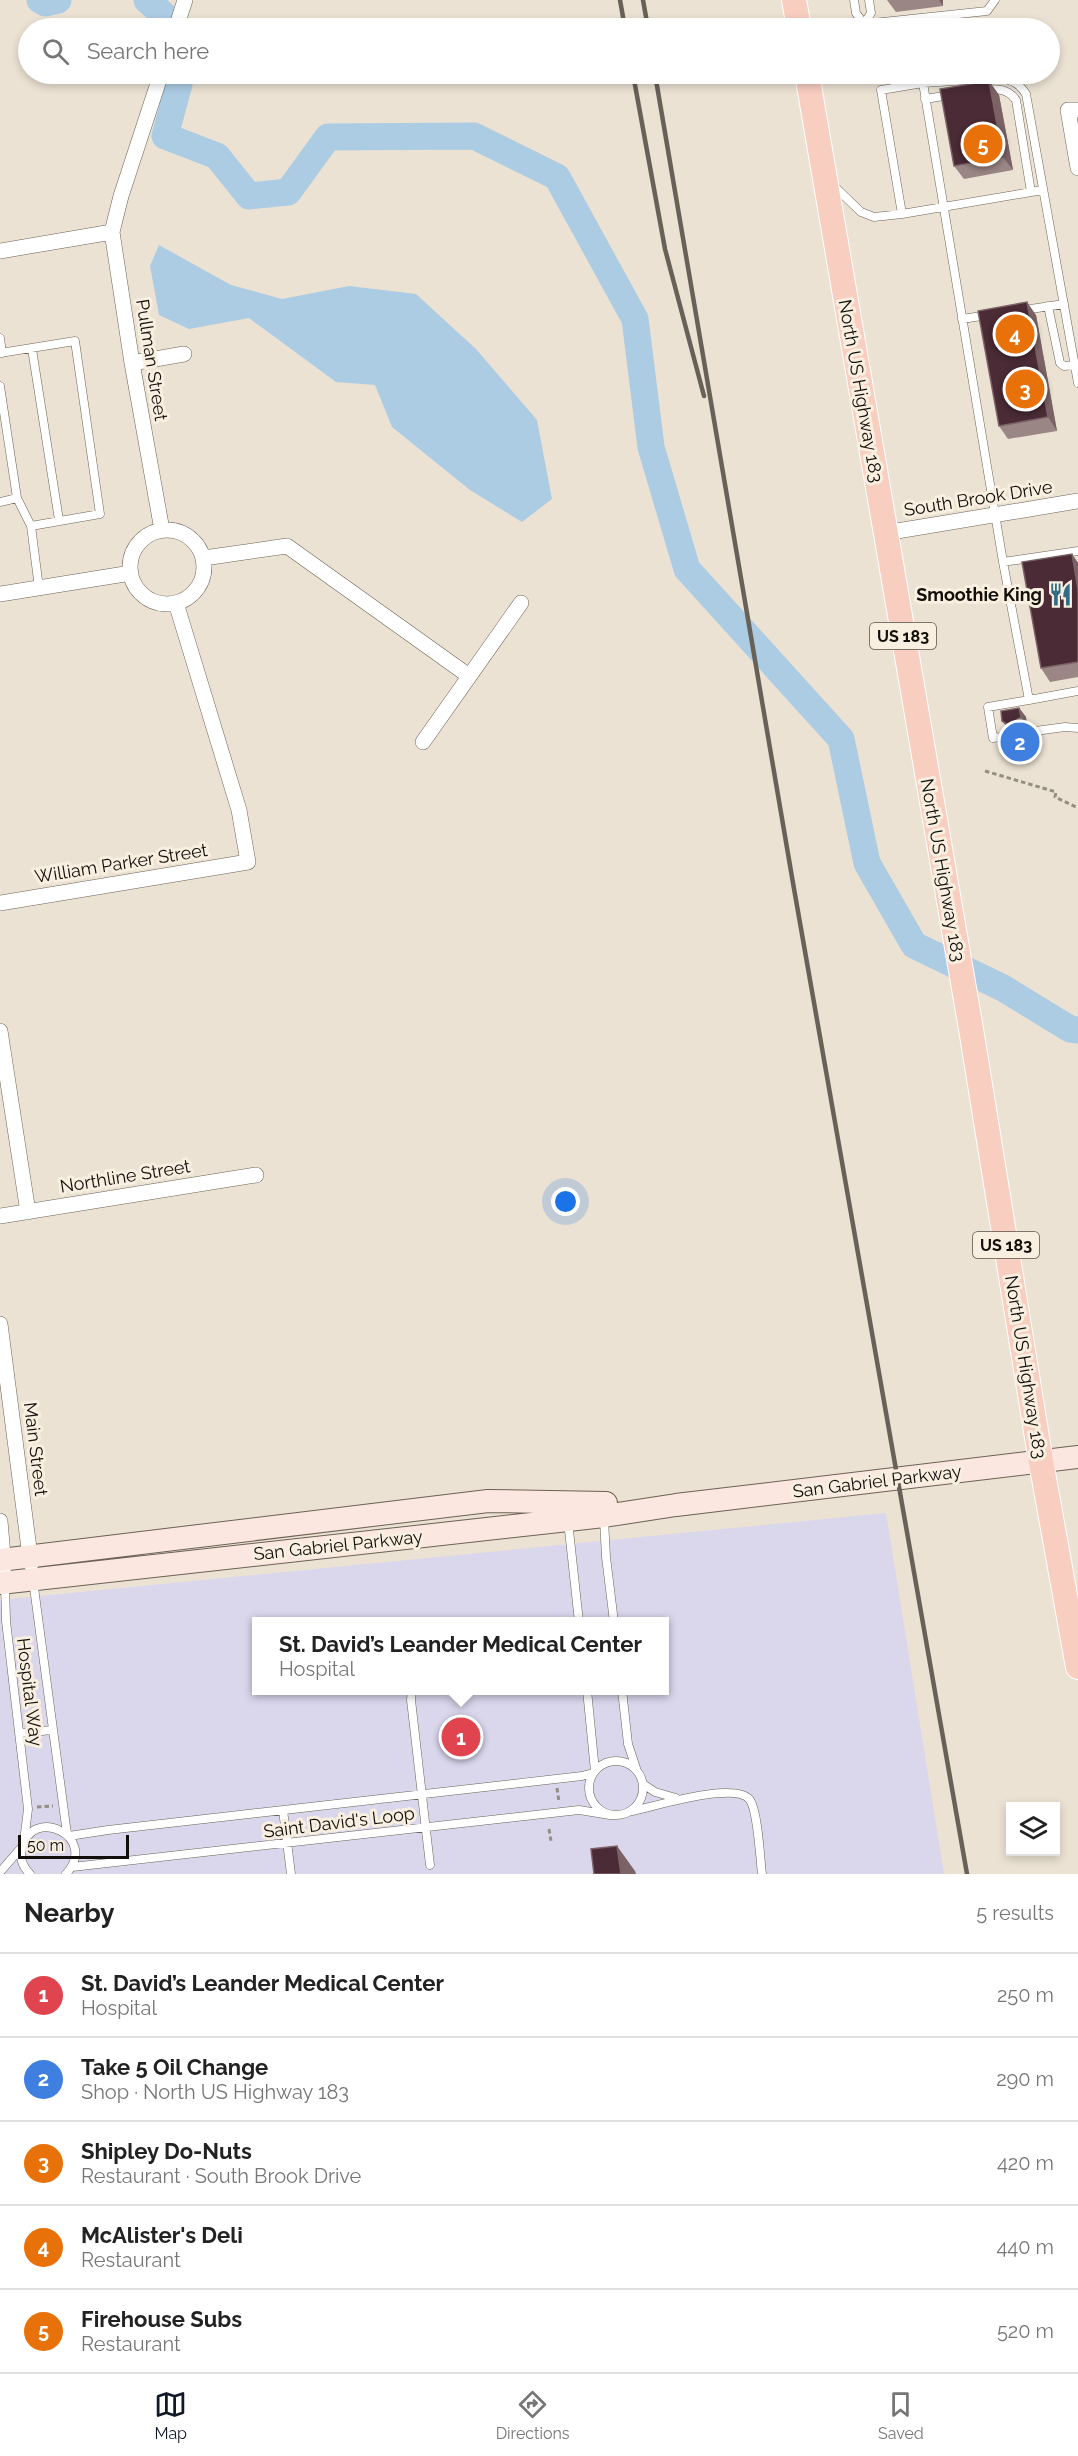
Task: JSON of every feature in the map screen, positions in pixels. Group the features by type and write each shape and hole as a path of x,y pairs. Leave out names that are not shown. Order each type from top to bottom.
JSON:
{"main road":[{"path":"794,0 797,18"},
{"name":"North US Highway 183","path":"809,84 971,1029 1041,1462 1078,1667"}],"street":[{"path":"179,18 185,0"},
{"name":"Pullman Street","path":"158,84 121,196 112,232 132,363 162,530"},
{"path":"1078,110 1068,110 1078,168"},
{"path":"0,251 112,232"},
{"path":"132,363 184,354"},
{"name":"South Brook Drive","path":"885,533 1078,501"},
{"path":"162,530 181,532 191,538 199,547 204,558 205,569 196,591 187,599 176,603 163,604 151,601 140,593 131,573 131,557 136,545 146,536 162,530"},
{"path":"204,558 287,546 470,676"},
{"path":"0,594 131,573"},
{"name":"William Parker Street","path":"0,903 248,862 239,810 176,603"},
{"path":"423,742 521,603"},
{"path":"0,1031 28,1212"},
{"name":"Northline Street","path":"0,1216 256,1175"},
{"name":"Main Street","path":"0,1324 31,1568"},
{"name":"San Gabriel Parkway","path":"2,1560 31,1568 604,1516 676,1505 1078,1457"},
{"name":"San Gabriel Parkway","path":"2,1582 31,1568 488,1501 676,1505"},
{"path":"0,1521 2,1582"}],"lane":[{"path":"854,0 856,13 860,18"},
{"path":"868,18 871,13 869,0"},
{"path":"921,18 987,11 995,0"},
{"path":"902,214 881,90 917,84"},
{"path":"923,84 1003,562 1029,700"},
{"path":"1020,84 1026,94 1078,383"},
{"path":"976,91 1002,89 1011,93 1016,100 1031,192"},
{"path":"925,99 956,94"},
{"path":"824,174 847,201 861,212 874,216 902,214 1043,190"},
{"path":"1016,311 1064,304"},
{"path":"1048,306 1060,363 1064,366 1075,365"},
{"path":"962,319 994,314"},
{"path":"0,338 1,353 75,341 100,514 31,526"},
{"path":"32,349 59,520"},
{"path":"0,386 17,498 31,526 39,588"},
{"path":"0,502 17,498"},
{"path":"1003,562 1078,551"},
{"path":"1010,736 993,738 988,707 1078,691"},
{"path":"1028,732 1065,727 1078,728"},
{"path":"604,1516 606,1557 613,1617"},
{"path":"567,1519 578,1617"},
{"name":"Hospital Way","path":"31,1568 68,1835 75,1849 70,1871"},
{"name":"Hospital Way","path":"2,1582 28,1809 23,1844"},
{"path":"412,1695 430,1865"},
{"path":"588,1695 595,1753 594,1772 589,1782 590,1798 600,1810 610,1815 681,1799 728,1793 746,1797 753,1806 762,1874"},
{"path":"623,1695 628,1744 642,1784 640,1800 628,1812"},
{"path":"21,1733 52,1730"},
{"path":"594,1772 606,1763 619,1761 638,1772"},
{"name":"Saint David's Loop","path":"23,1844 33,1831 46,1827 60,1829 68,1835 582,1776 594,1772"},
{"path":"642,1784 655,1792 681,1799"},
{"path":"283,1810 291,1874"},
{"name":"Saint David's Loop","path":"70,1871 287,1843 579,1810 610,1815"},
{"path":"0,1872 23,1844"},
{"path":"23,1844 23,1863 30,1874"}],"path":[{"path":"985,771 1056,792 1055,797 1078,808"},
{"path":"557,1788 559,1804"},
{"path":"37,1807 53,1806"},
{"path":"549,1828 550,1841"}],"shaded area":[{"path":"886,1513 944,1874 0,1874 0,1600"}],"water":[{"path":"159,245 231,285 282,299 349,286 416,294 476,349 537,420 552,499 522,522 470,490 392,427 375,385 336,382 249,318 189,329 159,315 150,266"}],"building":[{"path":"971,84 990,84 1003,157 954,166 940,89"},
{"path":"1027,302 1048,417 999,426 978,311"},
{"path":"1072,554 1078,589 1078,662 1041,668 1022,562"},
{"path":"1019,708 1021,717 1016,720 1016,724 1023,729 1026,745 1008,749 1005,733 1010,726 1002,721 1001,711"},
{"path":"617,1846 621,1874 594,1874 591,1849"}],"waterway":[{"path":"40,0 45,3 58,0"},
{"path":"147,0 167,18"},
{"path":"179,84 165,136 217,156 249,196 288,192 328,137 474,136 557,177 635,319 651,447 687,569 841,739 867,863 914,945 1003,988 1070,1029 1078,1030"}],"railway":[{"path":"620,0 623,18"},
{"path":"643,0 646,18"},
{"path":"635,84 665,249 704,396"},
{"path":"657,84 793,883 967,1874"}],"place":[{"name":"Firehouse Subs","path":"983,144"},
{"name":"McAlister's Deli","path":"1015,334"},
{"name":"Shipley Do-Nuts","path":"1025,389"},
{"name":"Smoothie King","path":"1060,594"},
{"name":"Take 5 Oil Change","path":"1020,742"},
{"name":"St. David’s Leander Medical Center","path":"461,1737"}]}
